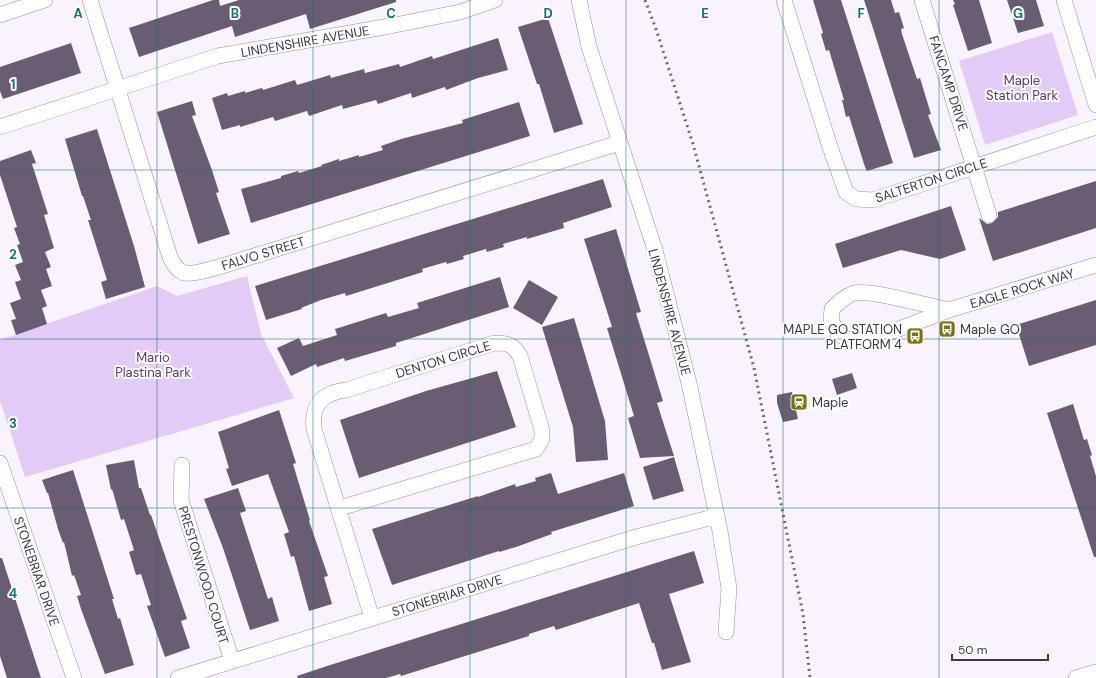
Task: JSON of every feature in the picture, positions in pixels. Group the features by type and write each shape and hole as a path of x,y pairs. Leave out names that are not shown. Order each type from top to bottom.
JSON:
{"street":[{"path":"0,15 45,0"},
{"name":"FALVO STREET","path":"90,0 170,257 175,267 185,273 202,271 254,256 619,144"},
{"name":"LINDENSHIRE AVENUE","path":"117,89 218,56 390,26 460,12 495,0"},
{"name":"LINDENSHIRE AVENUE","path":"579,0 589,47 654,250 672,317 717,516 729,588 726,632"},
{"name":"SALTERTON CIRCLE","path":"784,0 830,147 846,192 856,199 873,200 1096,127"},
{"name":"FANCAMP DRIVE","path":"922,0 975,166 989,215"},
{"path":"1064,0 1096,105"},
{"path":"0,127 117,89"},
{"name":"EAGLE ROCK WAY","path":"948,310 882,296 854,293 842,299 832,309 831,320 838,334 851,341 867,340 948,310 1096,264"},
{"name":"DENTON CIRCLE","path":"340,508 536,449 542,439 542,430 520,356 515,347 509,343 494,343 346,390 334,392 320,399 312,418 314,429 340,508 372,618"},
{"name":"STONEBRIAR DRIVE","path":"0,463 4,492 40,574 74,678"},
{"name":"PRESTONWOOD COURT","path":"182,465 181,500 232,662"},
{"name":"STONEBRIAR DRIVE","path":"178,678 636,537 717,516"},
{"path":"1076,678 1096,672"}],"green space":[{"name":"Maple Station Park","path":"1052,32 1078,115 985,145 959,61"},
{"name":"Mario Plastina Park","path":"247,276 261,334 294,398 25,477 0,401 0,340 157,286 177,296"}],"building":[{"path":"213,0 219,0 220,6 239,0 396,0 396,2 310,29 306,14 235,37 232,26 139,57 129,28"},
{"path":"813,0 841,0 893,163 867,171 865,167 849,116 846,117 842,100 844,100 829,50 826,51 821,34 823,33"},
{"path":"864,0 891,0 895,13 899,12 904,28 901,29 902,34 917,79 920,78 931,114 928,115 941,150 914,158"},
{"path":"953,0 979,0 992,43 968,51 953,5 955,4"},
{"path":"1007,0 1036,0 1044,26 1018,33"},
{"path":"548,18 583,124 554,133 539,84 537,84 518,27"},
{"path":"498,38 508,70 478,78 446,90 445,87 412,98 411,93 378,104 376,100 343,109 342,105 309,116 307,111 275,121 273,117 240,127 240,125 222,130 212,98 227,93 228,96 262,88 263,90 295,80 297,85 330,75 331,78 364,69 365,73 399,64 400,67 432,56 433,59"},
{"path":"71,43 81,73 3,99 0,91 0,67"},
{"path":"192,101 196,115 192,116 212,170 219,192 216,193 230,234 198,244 157,112"},
{"path":"519,102 530,136 251,223 241,189 281,178 281,176 298,171 299,173 322,166 321,165 339,159 339,161 359,155 359,157 383,150 381,146 401,139 463,123 462,120"},
{"path":"97,129 134,246 145,287 106,299 101,282 107,280 88,220 91,220 82,196 65,139"},
{"path":"31,150 36,163 32,164 48,214 44,215 54,248 45,252 51,267 46,269 52,286 41,290 47,306 42,308 47,324 16,335 11,320 16,319 10,303 21,299 15,282 21,280 15,265 23,262 17,245 20,244 14,228 17,227 0,175 0,161"},
{"path":"603,179 612,207 563,223 564,228 527,239 527,237 503,244 504,247 487,252 486,249 463,256 464,259 447,264 446,262 422,269 423,272 346,296 345,293 321,300 301,308 302,309 266,320 255,286"},
{"path":"1096,181 1096,228 993,261 979,218 987,224 992,223 998,217 998,212"},
{"path":"951,206 966,250 940,259 901,250 843,268 835,244"},
{"path":"616,229 641,312 636,313 663,401 657,403 674,456 640,458 628,418 634,416 607,328 612,327 584,239"},
{"path":"500,277 509,307 396,343 396,346 345,361 344,358 317,367 316,364 291,376 277,348 299,338 303,346 337,335 335,329 386,313 388,317 419,308 417,303"},
{"path":"529,280 558,297 542,325 513,308"},
{"path":"1096,300 1096,345 1029,366 1016,325"},
{"path":"574,318 605,421 608,460 576,462 573,427 542,327"},
{"path":"497,371 516,427 359,478 340,420 426,391"},
{"path":"852,373 857,388 837,395 832,379"},
{"path":"792,392 798,419 783,422 777,403 777,395"},
{"path":"1073,404 1084,440 1087,439 1096,476 1096,557 1094,557 1047,413"},
{"path":"279,410 296,463 293,464 310,520 309,521 328,576 324,577 332,604 309,611 294,556 291,557 284,534 289,532 268,474 232,486 226,469 229,468 218,432"},
{"path":"674,457 684,491 653,500 643,467"},
{"path":"134,460 139,488 141,488 151,515 187,619 181,621 190,648 165,657 147,606 151,605 141,574 136,575 129,552 134,550 124,519 121,520 112,489 111,490 106,465"},
{"path":"73,470 114,599 112,599 118,619 120,618 134,665 105,674 81,609 77,596 81,595 74,575 72,576 64,542 63,543 48,493 42,480"},
{"path":"551,473 558,494 624,473 634,506 551,532 552,534 516,547 392,585 372,529 478,497 515,484 516,487 536,481 535,478"},
{"path":"238,488 246,511 240,513 268,599 272,597 279,621 250,630 223,548 204,499"},
{"path":"694,551 704,583 669,594 691,662 662,670 639,603 556,630 554,626 529,634 529,636 401,676 400,674 386,678 298,678 297,676 327,666"},
{"path":"0,558 2,558 41,678 7,678 0,656"}],"railway":[{"path":"645,0 656,29 693,144 754,368 803,614 810,678"}],"place":[{"name":"Maple GO","path":"947,329"},
{"name":"MAPLE GO STATION PLATFORM 4","path":"915,336"},
{"name":"Maple","path":"799,402"}]}
